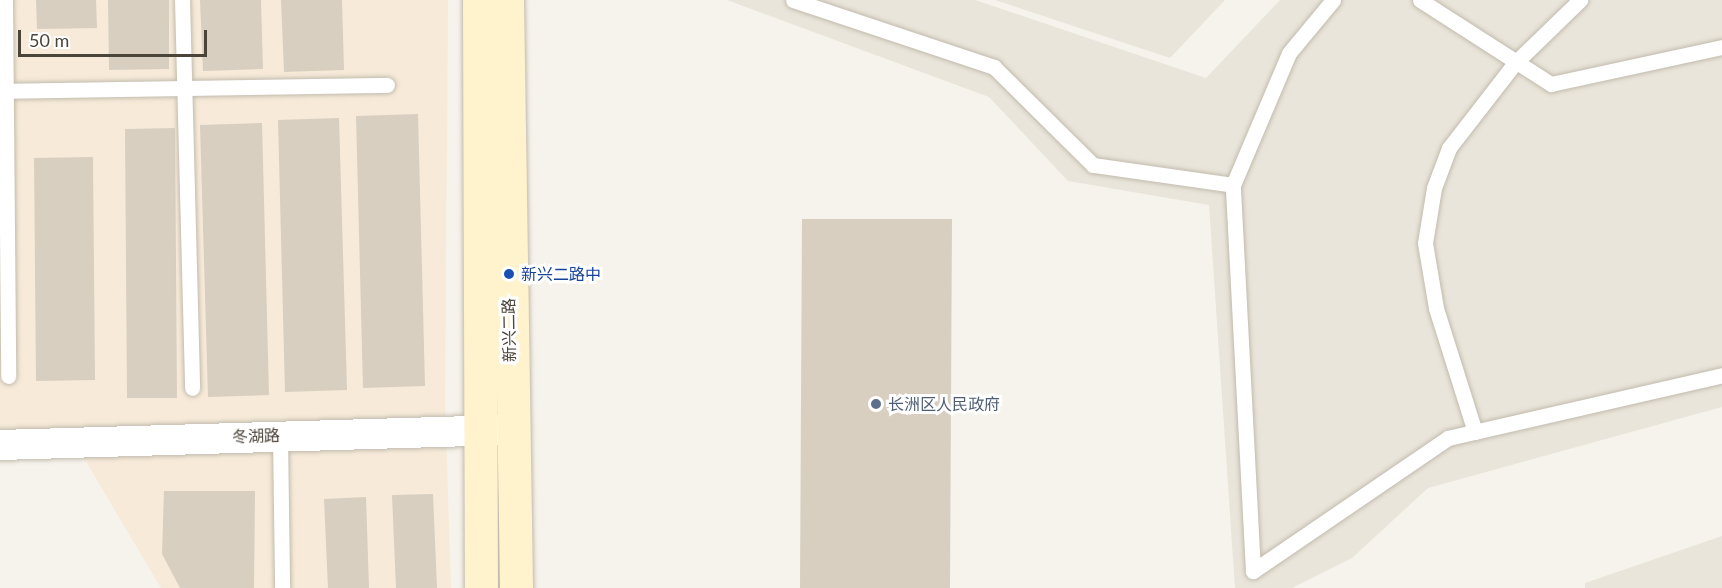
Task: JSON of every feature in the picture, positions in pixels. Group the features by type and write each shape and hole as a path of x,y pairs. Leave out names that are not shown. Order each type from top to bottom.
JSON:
{"main road":[{"name":"新兴二路","path":"479,0 478,429 481,588"},
{"name":"新兴二路","path":"507,0 516,588"}],"street":[{"name":"冬湖路","path":"0,445 478,429 512,430"}],"lane":[{"path":"5,0 3,91 8,376"},
{"path":"182,0 192,388"},
{"path":"793,0 994,67 1093,165 1233,185"},
{"path":"1333,0 1288,53 1233,185 1254,571 1449,438 1722,375"},
{"path":"1420,0 1551,84 1722,47"},
{"path":"1475,432 1436,308 1425,243 1434,188 1449,148 1515,63 1580,0"},
{"path":"3,91 387,85"},
{"path":"280,436 282,588"}],"shaded area":[{"path":"0,0 448,0 445,403 451,588 161,588 75,443 0,445"},
{"path":"727,0 975,0 1206,78 1280,0 1722,0 1722,407 1428,488 1352,558 1292,588 1235,588 1209,205 1068,181 989,97"},
{"path":"995,0 1225,0 1170,58"},
{"path":"1722,536 1722,588 1585,588 1585,583"}],"building":[{"path":"36,0 96,0 97,28 37,29"},
{"path":"108,0 169,0 169,69 109,70"},
{"path":"200,0 261,0 263,69 203,71"},
{"path":"281,0 342,0 344,70 284,72"},
{"path":"418,114 425,386 363,388 356,116"},
{"path":"339,118 347,390 285,392 278,120"},
{"path":"262,123 269,395 208,397 200,125"},
{"path":"175,128 177,398 127,398 125,129"},
{"path":"93,157 95,380 36,381 34,158"},
{"name":"长洲区人民政府","path":"802,219 952,219 950,588 800,588"},
{"path":"164,491 255,491 254,588 180,588 162,554"},
{"path":"433,494 437,588 396,588 392,495"},
{"path":"366,497 369,588 328,588 324,499"}],"place":[{"name":"新兴二路中","path":"509,274"},
{"name":"长洲区人民政府","path":"876,404"}]}
